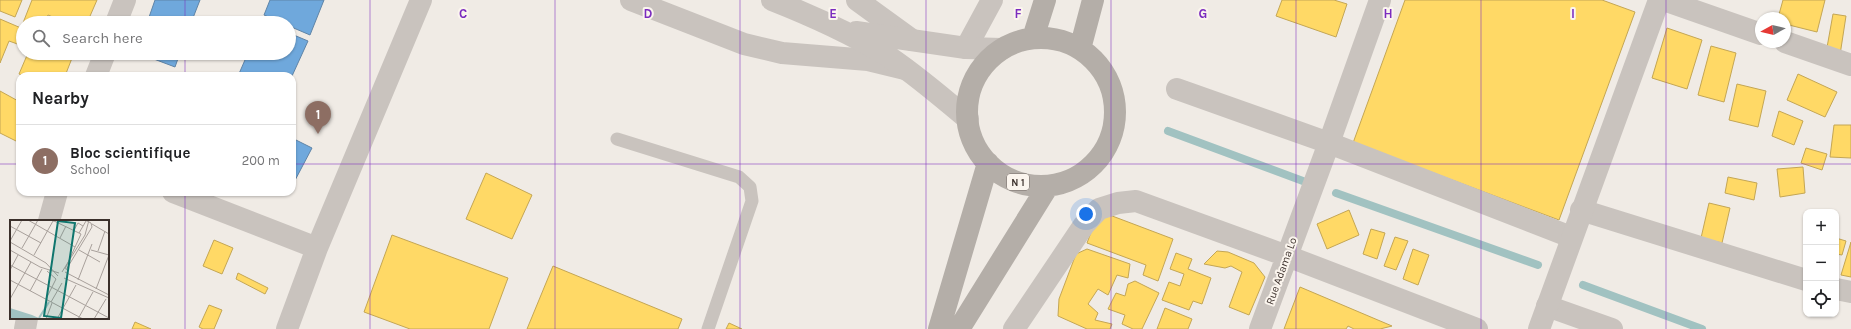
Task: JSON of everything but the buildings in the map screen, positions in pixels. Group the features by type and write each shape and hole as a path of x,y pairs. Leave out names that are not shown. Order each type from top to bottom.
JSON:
{"highway":[{"path":"1033,38 1046,0"},
{"path":"1080,49 1093,0"},
{"name":"N 1","path":"1033,38 1049,38 1065,42 1080,49 1093,59 1100,68 1111,87 1115,104 1114,121 1110,137 1103,152 1092,165 1079,176 1048,186 1031,185 1015,181 1000,174 988,163 978,150 971,135 968,119 969,98 979,72 989,59 1002,49 1016,42 1033,38"},
{"path":"938,329 988,163"},
{"name":"N 1","path":"959,329 1048,186"}],"street":[{"path":"119,16 125,0"},
{"path":"287,329 317,248 421,0"},
{"path":"631,0 744,44 782,52 868,60 905,69"},
{"path":"772,0 842,30 884,54 968,119"},
{"path":"857,0 912,40"},
{"path":"966,48 992,0"},
{"name":"Rue Adama Lo","path":"1260,329 1330,143 1380,0"},
{"path":"1538,329 1659,0"},
{"path":"1664,0 1755,32"},
{"path":"842,30 966,48 1002,49"},
{"path":"1791,44 1851,65"},
{"path":"98,72 102,60"},
{"path":"1177,89 1330,143 1571,237"},
{"path":"49,220 56,196"},
{"path":"183,196 317,248"},
{"path":"1014,329 1084,225 1100,209 1118,203 1136,201 1287,256 1477,329"},
{"path":"1581,210 1803,279"},
{"path":"1839,290 1851,292"},
{"path":"1546,306 1612,329"},
{"path":"25,329 27,319"}],"lane":[{"path":"617,139 739,177 750,187 752,201 708,329"}],"waterway":[{"path":"1168,131 1311,184"},
{"path":"1336,193 1538,265"},
{"path":"1583,285 1702,329"}],"place":[{"name":"Bloc scientifique","path":"318,134"}]}
